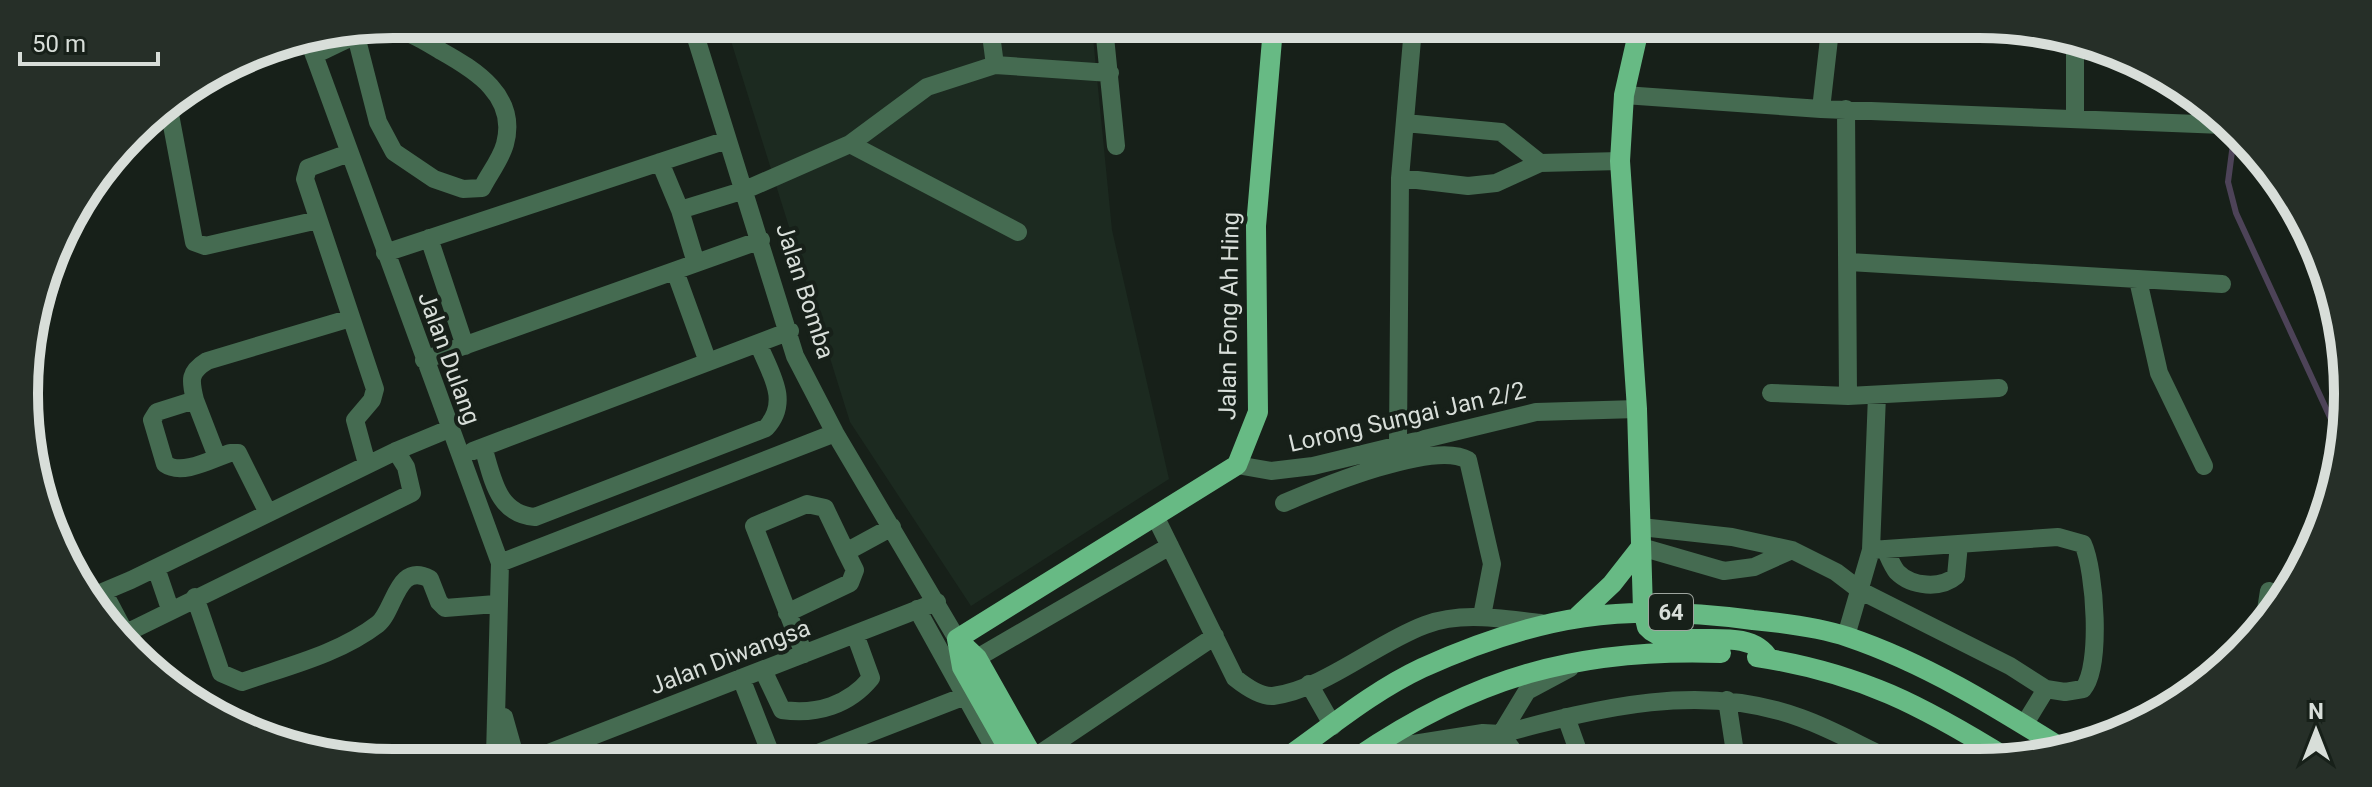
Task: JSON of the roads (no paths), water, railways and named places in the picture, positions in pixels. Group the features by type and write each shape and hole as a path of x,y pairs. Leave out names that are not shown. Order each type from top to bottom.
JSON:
{"main road":[{"name":"Jalan Fong Ah Hing","path":"1237,465 1252,436 1258,412 1256,226 1272,38"},
{"path":"1637,38 1624,95 1620,161 1637,409 1643,610 1647,627 1660,636 1744,642 1764,650 1769,659"},
{"path":"957,639 1237,465"},
{"path":"1578,616 1612,584 1641,537"},
{"name":"64","path":"1299,749 1371,697 1422,669 1541,623 1643,610 1788,624 1846,636 1950,680 2051,741"},
{"name":"Jalan Bomba","path":"957,639 977,658 1029,749"},
{"name":"Jalan Bomba","path":"957,639 962,667 1008,749"},
{"name":"64","path":"1370,749 1439,706 1500,680 1587,659 1647,652 1731,653 1857,680 1928,709 1991,748"}],"street":[{"path":"358,40 378,122 394,152 434,179 463,189 482,188 505,143 505,112 482,73 417,38"},
{"name":"Jalan Bomba","path":"696,38 790,331 795,356 835,433 957,639"},
{"path":"991,38 995,65"},
{"path":"1105,38 1116,146"},
{"path":"1398,442 1400,178 1412,38"},
{"path":"1821,109 1829,38"},
{"name":"Jalan Dulang","path":"312,48 500,563 496,604 499,699 495,749"},
{"path":"2075,51 2075,118"},
{"path":"680,210 745,190 850,144 927,87 995,65 1110,73"},
{"path":"1624,95 1821,109 2210,124"},
{"path":"1846,109 1848,396"},
{"path":"170,117 194,242 205,246 318,220"},
{"path":"1405,123 1501,132 1540,163"},
{"path":"385,253 727,140"},
{"path":"850,144 1018,232"},
{"path":"349,153 308,168 305,174 375,389 372,400 355,420 367,464"},
{"path":"1400,178 1468,186 1496,183 1540,163 1620,161"},
{"path":"660,162 680,210 696,263"},
{"path":"429,238 465,346"},
{"path":"424,360 761,240"},
{"path":"1849,262 2222,284"},
{"path":"675,271 708,362"},
{"path":"2138,280 2159,373 2204,466"},
{"path":"217,457 195,400 190,379 195,368 207,361 351,318"},
{"path":"459,456 790,331"},
{"path":"483,447 499,497 508,508 522,516 535,517 766,428 780,407 779,393 758,343"},
{"path":"1771,393 1848,396 1999,388"},
{"path":"1846,636 1878,549 1877,395"},
{"path":"195,400 157,412 152,420 165,464 180,469 230,453 243,457 268,513"},
{"name":"Lorong Sungai Jan 2/2","path":"1237,465 1271,471 1313,466 1398,442 1536,412 1637,409"},
{"path":"100,594 367,464 449,429"},
{"path":"500,563 835,433"},
{"path":"716,447 729,474"},
{"path":"131,634 170,609 412,493 406,467 396,451"},
{"path":"1284,503 1319,488 1429,455 1458,454 1468,460 1492,564 1482,616"},
{"path":"1313,466 1319,488"},
{"path":"787,613 850,583 855,570 825,508 807,504 754,526 787,613 804,654"},
{"path":"1155,516 1235,678 1248,689 1271,696 1309,684 1424,625 1482,616 1541,623"},
{"path":"846,552 892,527"},
{"path":"1641,537 1732,537 1792,550 1825,565 1861,591 2010,666 2046,689 2065,692 2083,689 2094,670 2089,557 2083,544 2058,537 1878,549"},
{"path":"1641,537 1724,571 1754,567 1792,550"},
{"path":"1878,549 1898,573 1925,585 1948,583 1956,576 1959,544"},
{"path":"977,658 1170,546"},
{"path":"156,568 170,609"},
{"path":"195,597 221,673 242,682 347,645 383,619 401,582 412,576 430,579 439,602 445,608 496,604"},
{"path":"2268,600 2269,591"},
{"name":"Jalan Diwangsa","path":"562,749 937,602"},
{"path":"917,609 995,749"},
{"path":"763,670 782,710 806,714 855,697 871,678 855,634"},
{"path":"1046,749 1215,636"},
{"path":"1501,734 1527,691 1587,659"},
{"path":"741,678 769,749"},
{"path":"1309,684 1333,726"},
{"path":"2024,725 2046,689"},
{"path":"829,749 965,696"},
{"name":"Jalan Dulang","path":"499,699 513,749"},
{"path":"1476,749 1501,734 1652,700 1727,700 1800,717 1869,749"},
{"path":"1727,700 1734,749"},
{"path":"1566,717 1577,749"},
{"path":"1394,749 1483,733 1501,734"},
{"path":"1501,734 1512,749"}],"waterway":[{"path":"2233,145 2228,182 2236,213 2333,423"},
{"path":"45,326 64,260"}]}
